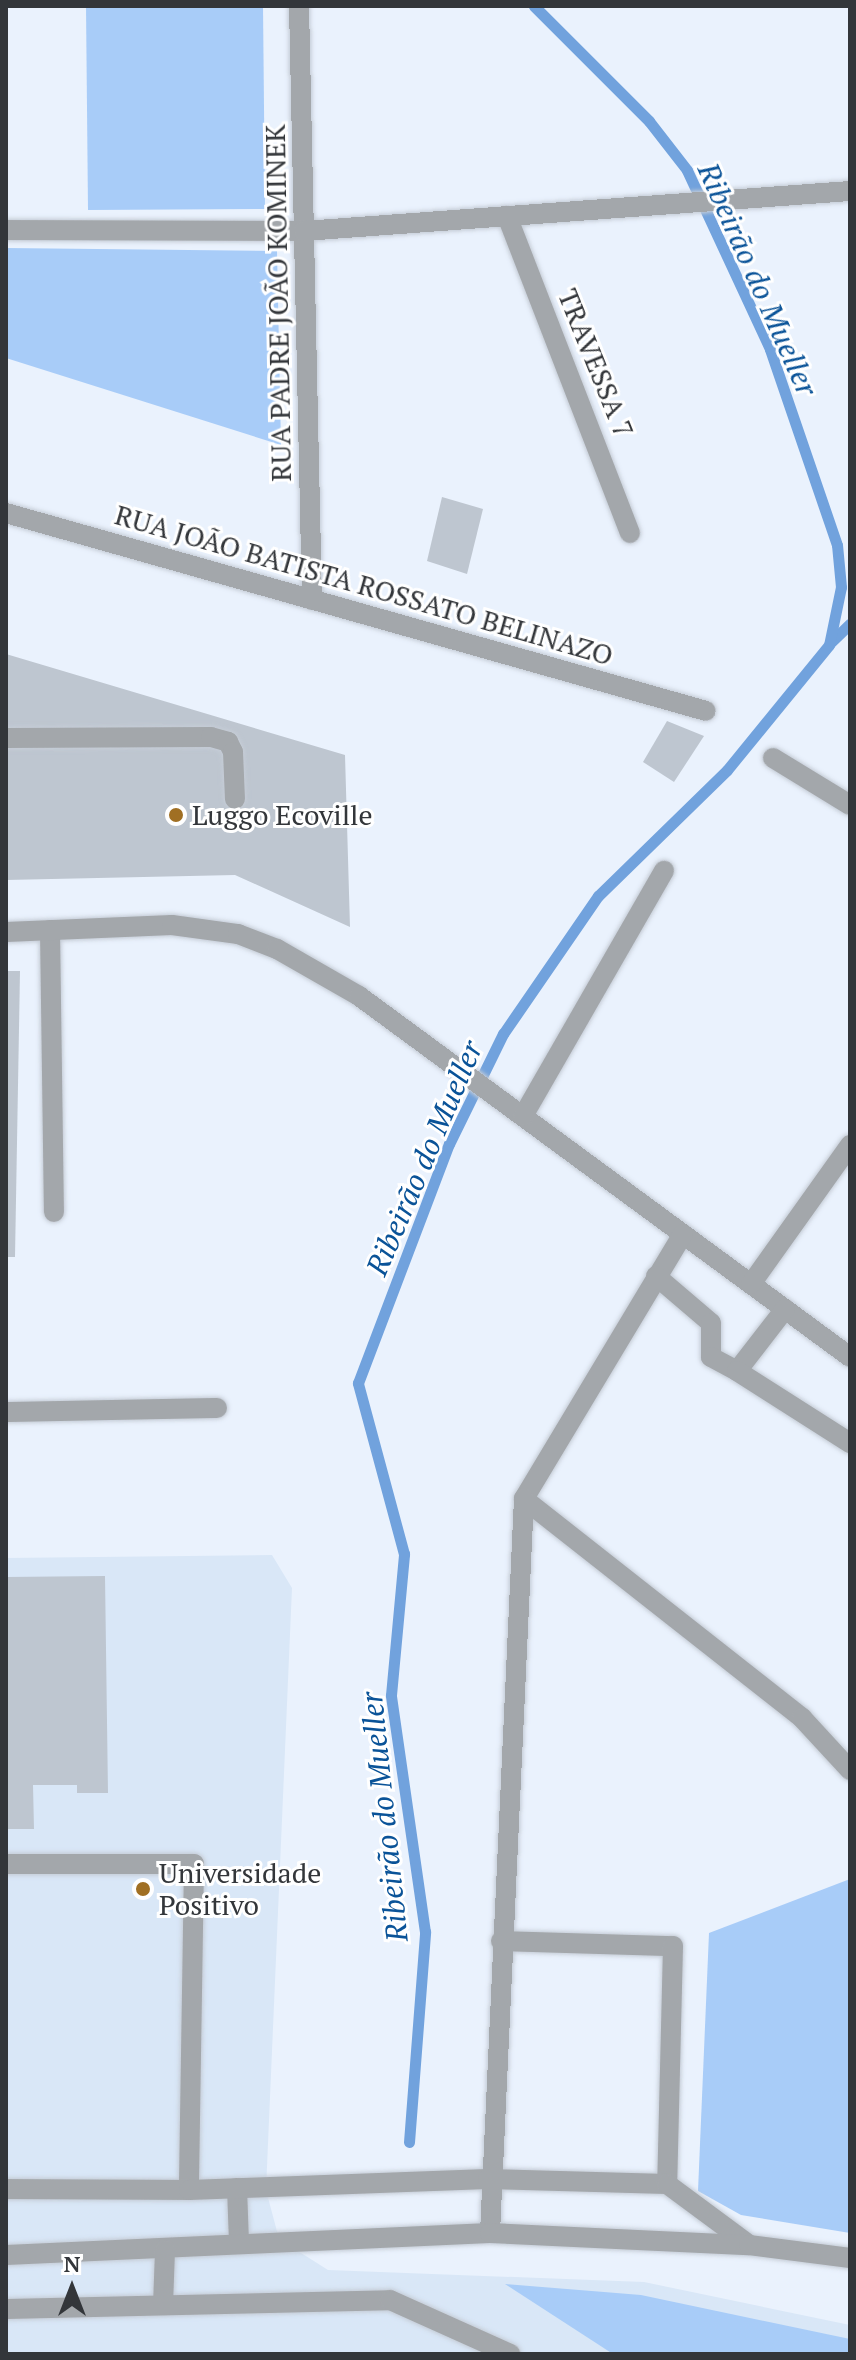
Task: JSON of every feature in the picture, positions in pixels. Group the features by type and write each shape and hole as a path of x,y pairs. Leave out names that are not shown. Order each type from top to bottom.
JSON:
{"street":[{"name":"RUA PADRE JOÃO KOMINEK","path":"299,6 312,600"},
{"path":"6,230 304,231 850,191"},
{"name":"TRAVESSA 7","path":"507,216 630,533"},
{"name":"RUA JOÃO BATISTA ROSSATO BELINAZO","path":"6,513 706,711"},
{"path":"6,738 211,737 228,742 233,752 235,799"},
{"path":"773,758 850,805"},
{"path":"515,1111 664,871"},
{"path":"6,932 172,925 238,934 320,971 850,1357"},
{"path":"50,930 54,1212"},
{"path":"751,1284 850,1145"},
{"path":"490,2233 488,2179 524,1499 683,1234"},
{"path":"656,1276 711,1323 711,1357 850,1443"},
{"path":"737,1371 785,1309"},
{"path":"6,1412 217,1408"},
{"path":"524,1499 802,1718 850,1770"},
{"path":"6,1864 194,1864 189,2190"},
{"path":"501,1941 673,1946 667,2184"},
{"path":"6,2189 189,2190 488,2179 667,2184 749,2245"},
{"path":"237,2188 239,2243"},
{"path":"6,2255 490,2233 749,2245 850,2258"},
{"path":"163,2305 165,2250"},
{"path":"6,2309 390,2300 510,2354"}],"shaded area":[{"path":"86,6 263,6 265,209 88,210"},
{"path":"6,248 277,251 281,445 6,358"},
{"name":"Universidade Positivo","path":"272,1555 292,1588 266,2190 279,2239 328,2270 644,2282 850,2325 850,2354 6,2354 6,1558"},
{"path":"850,1879 850,2233 741,2215 698,2191 709,1933"},
{"path":"505,2284 641,2295 850,2339 850,2354 613,2354"}],"building":[{"path":"442,497 483,509 467,574 427,561"},
{"name":"Luggo Ecoville","path":"6,654 345,755 350,927 235,875 6,880"},
{"path":"667,721 704,736 674,782 643,762"},
{"path":"6,971 20,971 15,1257 6,1257"},
{"path":"105,1576 108,1793 77,1793 77,1785 33,1785 34,1829 6,1829 6,1577"}],"waterway":[{"name":"Ribeirão do Mueller","path":"409,2142 425,1932 391,1695 404,1554 358,1383 449,1144 503,1034 598,896 727,770 829,645 841,587 837,545 770,349 687,170 649,121 534,6"},
{"path":"830,643 850,624"}],"place":[{"name":"Luggo Ecoville","path":"176,815"},
{"name":"Universidade Positivo","path":"143,1889"}]}
